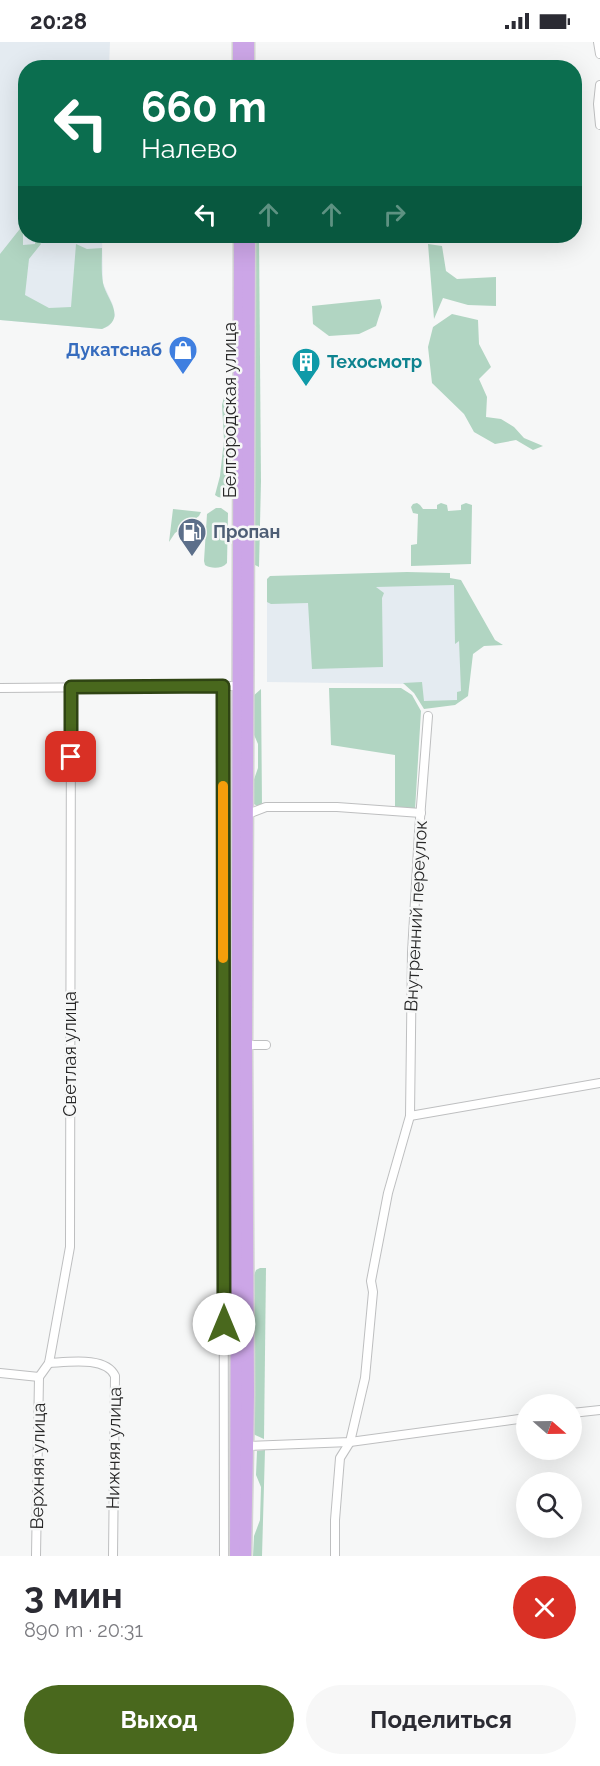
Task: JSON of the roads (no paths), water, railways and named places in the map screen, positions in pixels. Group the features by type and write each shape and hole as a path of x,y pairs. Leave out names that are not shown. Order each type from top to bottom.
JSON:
{"main road":[{"path":"239,42 239,60"},
{"path":"248,42 248,60"},
{"name":"Белгородская улица","path":"240,243 238,686 248,1446 245,1556"},
{"name":"Белгородская улица","path":"237,1556 232,1436 248,814 249,243"}],"street":[{"path":"598,42 600,54"},
{"path":"600,85 598,104 600,125"},
{"path":"223,686 223,1046 232,1436 224,1556"},
{"path":"0,688 238,686"},
{"name":"Светлая улица","path":"39,1377 49,1363 69,1247 71,687"},
{"name":"Внутренний переулок","path":"350,1442 366,1378 374,1292 371,1281 388,1193 410,1116 412,952 428,716"},
{"path":"248,814 266,807 337,807 421,813"},
{"path":"223,1046 266,1045"},
{"path":"410,1116 600,1083"},
{"name":"Нижняя улица","path":"49,1363 81,1361 106,1366 115,1376 113,1556"},
{"path":"0,1373 39,1377"},
{"name":"Верхняя улица","path":"36,1556 39,1377"},
{"path":"582,1412 600,1410"},
{"path":"248,1446 350,1442 516,1419"},
{"path":"335,1556 335,1520 340,1458 350,1442"}],"place":[{"name":"Дукатснаб","path":"183,376"},
{"name":"Техосмотр","path":"306,388"},
{"name":"Пропан","path":"192,558"}]}
